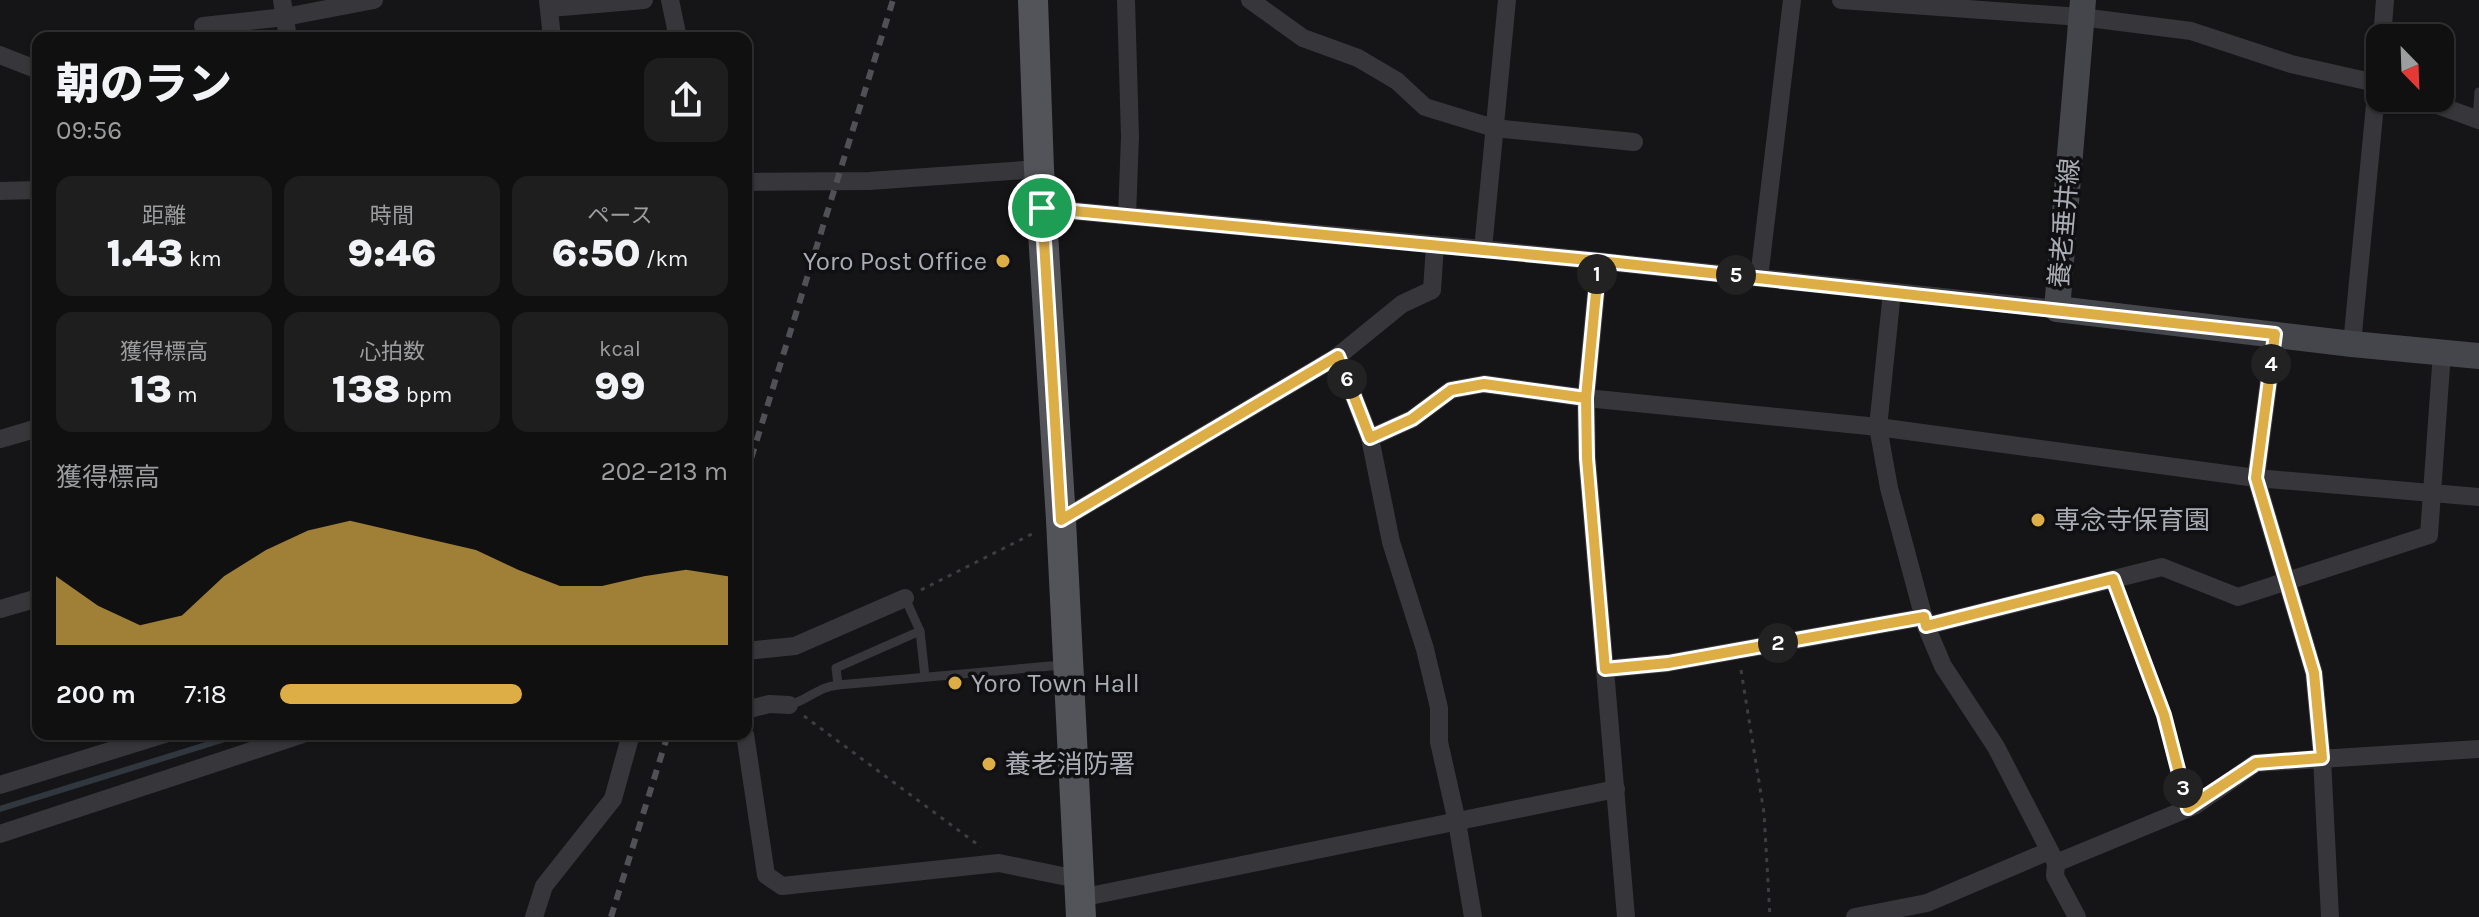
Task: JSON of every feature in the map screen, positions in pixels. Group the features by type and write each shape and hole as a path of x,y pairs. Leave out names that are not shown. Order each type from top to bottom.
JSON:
{"main road":[{"path":"1033,0 1039,169 1061,520 1079,898"},
{"name":"養老垂井線","path":"2082,9 2057,309 2479,356"}],"street":[{"path":"203,26 284,9 374,0"},
{"path":"551,32 549,4 644,0"},
{"path":"670,0 677,32"},
{"path":"1126,0 1130,137 1127,216"},
{"path":"1250,0 1303,38 1358,58 1397,81 1425,107 1494,128 1634,142"},
{"path":"1483,249 1507,0"},
{"path":"1759,278 1792,0"},
{"path":"1841,0 2082,9 2191,31 2291,64 2366,81"},
{"path":"2383,24 2385,0"},
{"path":"284,9 287,32"},
{"path":"0,55 32,68"},
{"path":"2454,111 2478,119"},
{"path":"2352,344 2375,112"},
{"path":"752,182 869,181 1039,169"},
{"path":"0,191 32,190"},
{"path":"1042,208 1483,249 2057,309"},
{"path":"1061,520 1338,356 1402,304 1432,290 1435,245"},
{"path":"1599,261 1586,398 1587,458 1626,917"},
{"path":"1892,292 1878,427 1889,488 1925,621 1943,666 1996,747 2052,857 2055,876 2077,917"},
{"path":"2275,334 2256,478 2314,673 2322,758 2330,917"},
{"path":"1605,669 1668,663 1925,621 2162,567 2238,597 2429,535 2442,352"},
{"path":"1338,356 1370,438 1391,542 1425,649 1439,708 1439,742 1457,822 1473,917"},
{"path":"1370,438 1412,419 1451,390 1484,384 1586,398 1878,427 2256,478 2479,497"},
{"path":"0,439 32,430"},
{"path":"752,650 795,646 905,598"},
{"path":"0,609 32,600"},
{"path":"752,708 769,704 789,705"},
{"path":"0,785 146,740"},
{"path":"0,834 285,740"},
{"path":"534,917 544,886 613,799 629,740"},
{"path":"746,740 766,875 782,886 999,863 1079,898 1616,789"},
{"path":"1855,917 1927,903 2188,808 2256,763 2479,749"}],"lane":[{"path":"2478,119 2479,92"},
{"path":"905,598 920,631 925,677"},
{"path":"838,685 836,668 920,631"},
{"path":"789,705 804,702 822,687 1068,664"}],"path":[{"path":"905,598 1061,520"},
{"path":"2113,579 2164,715 2188,808"},
{"path":"1737,650 1764,813 1770,917"},
{"path":"789,705 974,840 999,863"}],"waterway":[{"path":"0,809 222,740"}],"railway":[{"path":"752,456 893,0"},
{"path":"611,917 666,740"}],"place":[{"name":"Yoro Post Office","path":"1003,261"},
{"name":"専念寺保育園","path":"2038,520"},
{"name":"Yoro Town Hall","path":"955,683"},
{"name":"養老消防署","path":"989,764"}],"route":[{"path":"1042,208 1061,520 1338,356 1370,438 1412,419 1451,390 1484,384 1586,398 1592,330 1599,261 2275,334 2256,478 2314,673 2322,758 2256,763 2188,808 2164,715 2113,579 1926,626 1924,617 1668,663 1605,669 1587,458 1586,398 1599,261 1042,208"}]}
